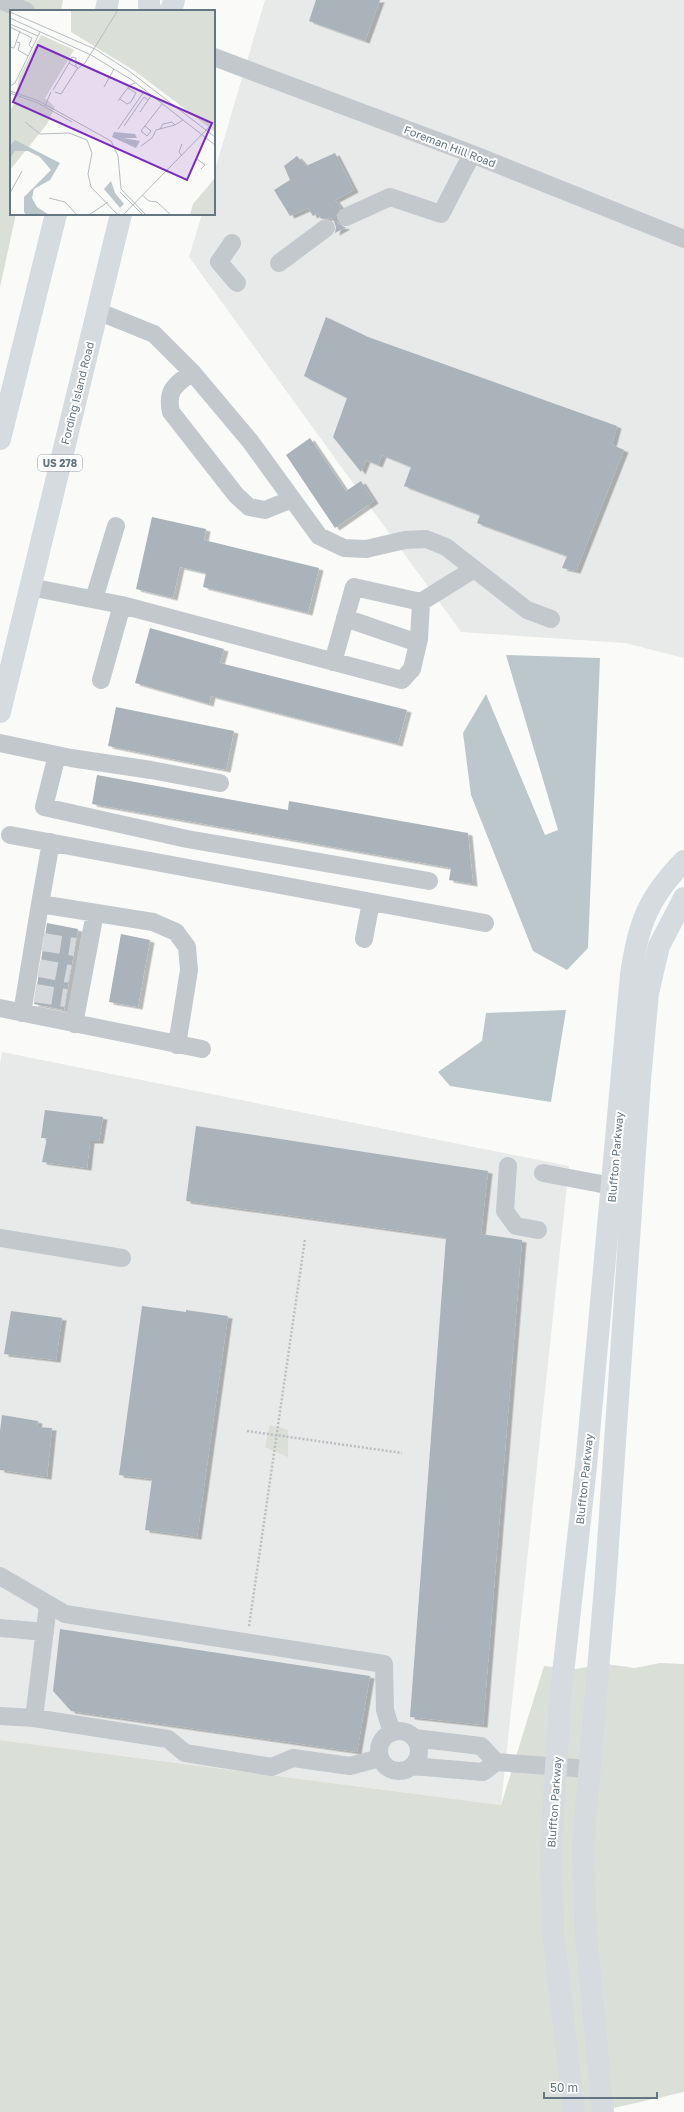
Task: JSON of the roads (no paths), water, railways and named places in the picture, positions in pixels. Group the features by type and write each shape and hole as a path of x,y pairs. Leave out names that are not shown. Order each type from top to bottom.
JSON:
{"main road":[{"path":"106,10 108,0"},
{"path":"149,0 151,10"},
{"path":"171,10 174,0"},
{"path":"0,440 56,215"},
{"path":"81,376 89,309 106,215"},
{"name":"Fording Island Road","path":"0,712 120,215"},
{"name":"Bluffton Parkway","path":"574,2112 553,1932 551,1851 560,1701 587,1458 631,975 636,940 647,910 668,877 684,861"},
{"name":"Bluffton Parkway","path":"603,2112 586,1935 583,1847 605,1587 640,1080 648,993 658,946 684,898"}],"street":[{"path":"0,0 24,10"},
{"name":"Foreman Hill Road","path":"215,57 472,154 684,239"},
{"path":"346,217 390,197 441,214 472,154"},
{"path":"278,263 326,228"},
{"path":"232,243 219,262 237,283"},
{"path":"97,311 154,334 192,372 250,442 319,536 344,548 366,549 405,540 426,539 446,547 527,610 551,619"},
{"path":"192,372 173,387 168,400 171,412 236,495 249,507 265,510 292,499"},
{"path":"94,599 116,526"},
{"path":"333,662 354,587 421,602 474,569"},
{"path":"30,587 122,605 402,680 412,669 418,643 421,602"},
{"path":"101,680 122,605"},
{"path":"345,618 418,643"},
{"path":"0,743 57,755 220,783"},
{"path":"57,755 44,807 187,839 428,881"},
{"path":"3,834 485,923"},
{"path":"22,1013 30,992 38,942 40,904 51,842"},
{"path":"364,939 371,902"},
{"path":"40,904 153,922 176,932 187,948 189,970 177,1045"},
{"path":"74,1024 72,999 81,949 95,913"},
{"path":"0,1008 202,1049"},
{"path":"508,1166 505,1211 516,1226 538,1230"},
{"path":"542,1173 612,1186"},
{"path":"0,1238 122,1258"},
{"path":"0,1576 65,1614 384,1664 385,1710 392,1733"},
{"path":"34,1718 48,1605"},
{"path":"0,1628 45,1632"},
{"path":"0,1716 34,1718 168,1739 185,1753 272,1767 293,1758 350,1766 380,1758"},
{"path":"412,1766 418,1752 418,1745 414,1738 407,1733 392,1733 386,1736 381,1742 380,1758 390,1769 398,1771 412,1766 484,1772 496,1762"},
{"path":"414,1738 481,1746 496,1762 589,1769"}],"tunnel":[{"path":"43,942 75,947"},
{"path":"39,968 70,974"},
{"path":"35,993 66,998"}]}
